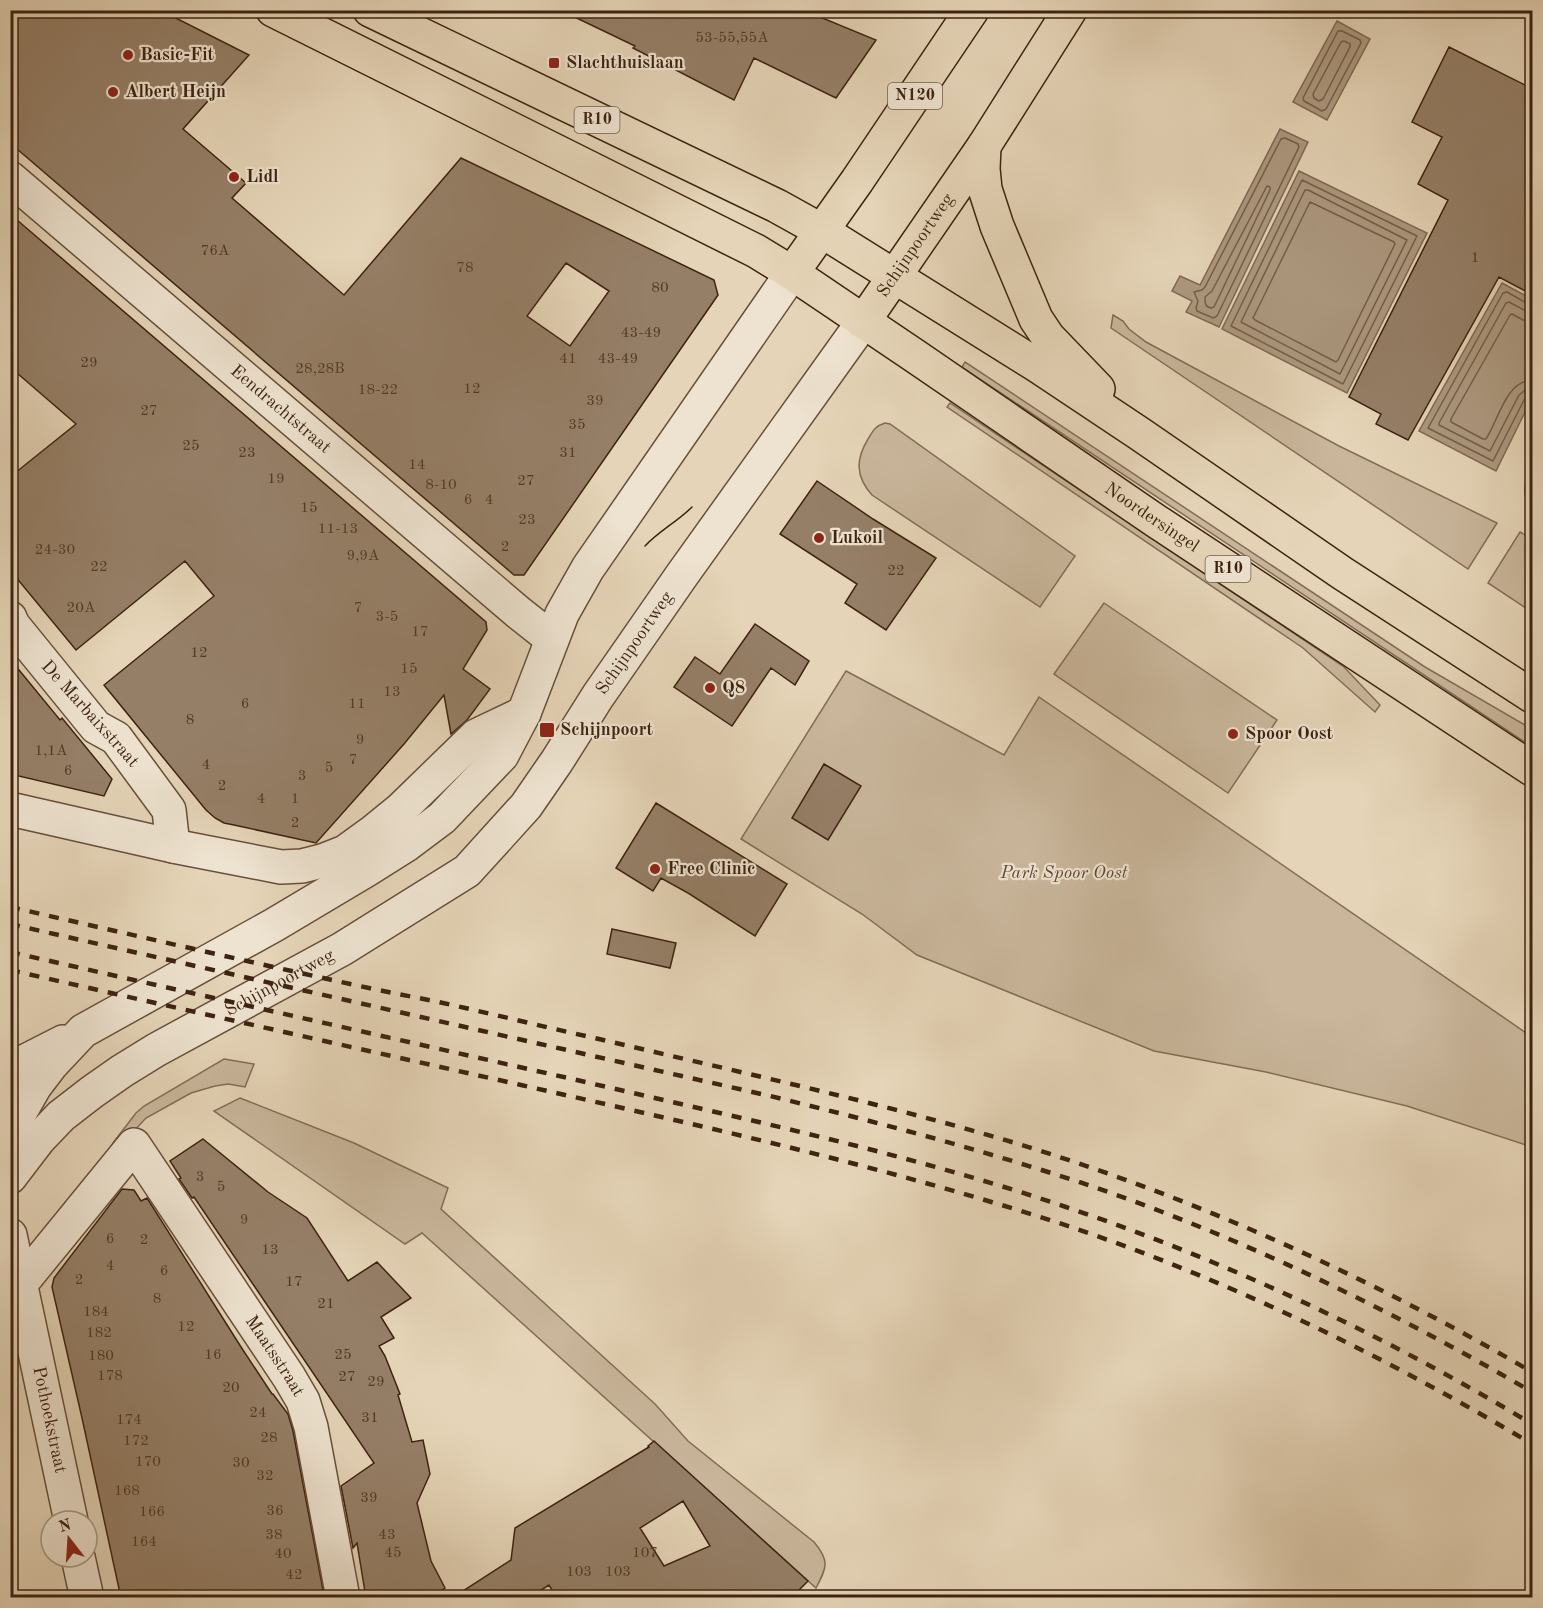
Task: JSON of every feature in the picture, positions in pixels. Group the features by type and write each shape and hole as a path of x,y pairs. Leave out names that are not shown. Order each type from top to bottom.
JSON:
{"main road":[{"name":"R10","path":"273,10 747,247 792,273 863,322"},
{"name":"R10","path":"370,10 777,206 822,231 1038,366 1342,573 1533,696"},
{"name":"N120","path":"822,231 972,10"},
{"name":"Schijnpoortweg","path":"863,322 984,146 1070,10"},
{"path":"984,146 985,189 997,226 1036,319 1048,337 1140,434"},
{"path":"792,273 822,231"},
{"name":"Noordersingel","path":"863,322 1156,521 1533,769"}],"street":[{"name":"Eendrachtstraat","path":"10,178 552,639"},
{"path":"10,1069 283,920 368,870 442,818 502,755 524,713 562,614 588,568 792,273"},
{"name":"Schijnpoortweg","path":"10,1177 39,1139 61,1116 123,1071 156,1050 342,950 467,871 526,806 682,574 863,322"},
{"name":"De Marbaixstraat","path":"10,618 13,625 96,727 116,738 169,810 173,846"},
{"path":"10,809 173,846 281,867 302,867 345,852 374,831 428,785 476,736 524,713"},
{"path":"10,1135 19,1114 36,1086 51,1065 83,1031"},
{"name":"Maatsstraat","path":"16,1291 134,1145 303,1401 311,1427 343,1598"},
{"path":"10,1235 16,1291"},
{"name":"Pothoekstraat","path":"16,1291 67,1509"},
{"path":"81,1569 87,1598"}],"green space":[{"path":"1113,315 1146,342 1339,446 1497,523 1468,569 1111,328"},
{"path":"965,362 1425,667 1532,729 1532,747 962,367"},
{"path":"950,403 1344,667 1380,705 1375,712 1303,648 947,407"},
{"path":"885,423 890,424 1075,556 1040,607 872,495 866,488 860,474 861,454 873,431"},
{"path":"1532,464 1532,509 1526,498 1525,487"},
{"path":"1520,532 1532,539 1532,612 1488,583"},
{"path":"1104,603 1277,720 1228,793 1054,674"},
{"name":"Park Spoor Oost","path":"846,671 1004,755 1039,697 1532,1037 1532,1147 1407,1106 1266,1072 1154,1051 917,955 862,914 741,839"},
{"path":"224,1059 254,1064 245,1087 228,1084 191,1093 146,1118 118,1148 113,1143 144,1106"},
{"path":"240,1098 354,1143 448,1188 441,1209 655,1404 688,1441 814,1542 825,1559 823,1575 816,1588 422,1233 405,1244 214,1111"}],"water":[{"path":"1337,21 1370,39 1327,120 1293,102"},
{"path":"1280,129 1308,142 1219,327 1186,312 1192,301 1172,291 1180,276 1200,285"},
{"path":"1299,171 1427,233 1347,393 1222,329"},
{"path":"1502,283 1532,299 1532,398 1496,471 1419,431"}],"building":[{"path":"10,10 160,10 249,55 183,129 246,183 232,198 344,295 461,158 714,280 718,295 524,575 514,575 10,143","holes":["566,263 609,291 570,346 527,316"]},
{"path":"560,10 803,10 876,40 836,98 754,58 734,100 633,48 635,46"},
{"path":"1449,47 1533,89 1533,295 1499,277 1408,440 1376,424 1381,414 1349,397 1448,200 1418,184 1442,137 1412,122"},
{"path":"10,214 486,622 487,630 463,669 490,689 467,720 451,734 444,695 316,843 224,823 215,818 104,685 214,596 185,561 76,650 10,570 10,477 76,424 10,367"},
{"path":"817,481 936,558 886,630 845,603 857,584 780,534"},
{"path":"755,624 809,661 795,685 771,668 732,726 674,687 695,657 720,674"},
{"path":"10,659 112,779 104,796 10,774"},
{"path":"824,764 861,786 828,840 792,818"},
{"name":"Free Clinic","path":"656,803 787,884 755,936 661,878 653,891 616,868"},
{"path":"612,929 676,943 670,968 607,954"},
{"path":"203,1139 268,1192 307,1218 348,1281 377,1262 411,1298 381,1317 394,1338 379,1346 400,1394 398,1395 412,1442 423,1440 430,1474 417,1503 431,1561 445,1588 431,1598 366,1598 357,1543 353,1548 341,1486 374,1463 194,1197 192,1198 179,1179 181,1178 170,1161"},
{"path":"122,1189 134,1190 141,1201 147,1198 241,1347 288,1414 323,1590 317,1598 121,1598 52,1287 54,1278"},
{"path":"654,1441 808,1581 791,1598 557,1598 549,1585 528,1598 452,1598 511,1560 515,1528","holes":["683,1501 710,1546 664,1566 640,1528"]}],"tram line":[{"path":"645,546 692,507"}],"railway":[{"path":"10,907 455,1006 886,1107 981,1133 1124,1179 1264,1235 1400,1300 1532,1372"},
{"path":"10,924 770,1096 1000,1157 1135,1202 1252,1249 1366,1302 1532,1392"},
{"path":"10,952 756,1121 881,1152 1005,1187 1187,1252 1305,1303 1421,1361 1532,1424"},
{"path":"10,970 724,1132 859,1165 993,1202 1121,1245 1242,1294 1361,1349 1532,1444"}],"place":[{"name":"Basic-Fit","path":"128,55"},
{"name":"Slachthuislaan","path":"554,63"},
{"name":"Albert Heijn","path":"113,92"},
{"name":"Lidl","path":"234,177"},
{"name":"Lukoil","path":"819,538"},
{"name":"Q8","path":"710,688"},
{"name":"Schijnpoort","path":"547,730"},
{"name":"Spoor Oost","path":"1233,734"},
{"name":"Free Clinic","path":"655,869"}]}
